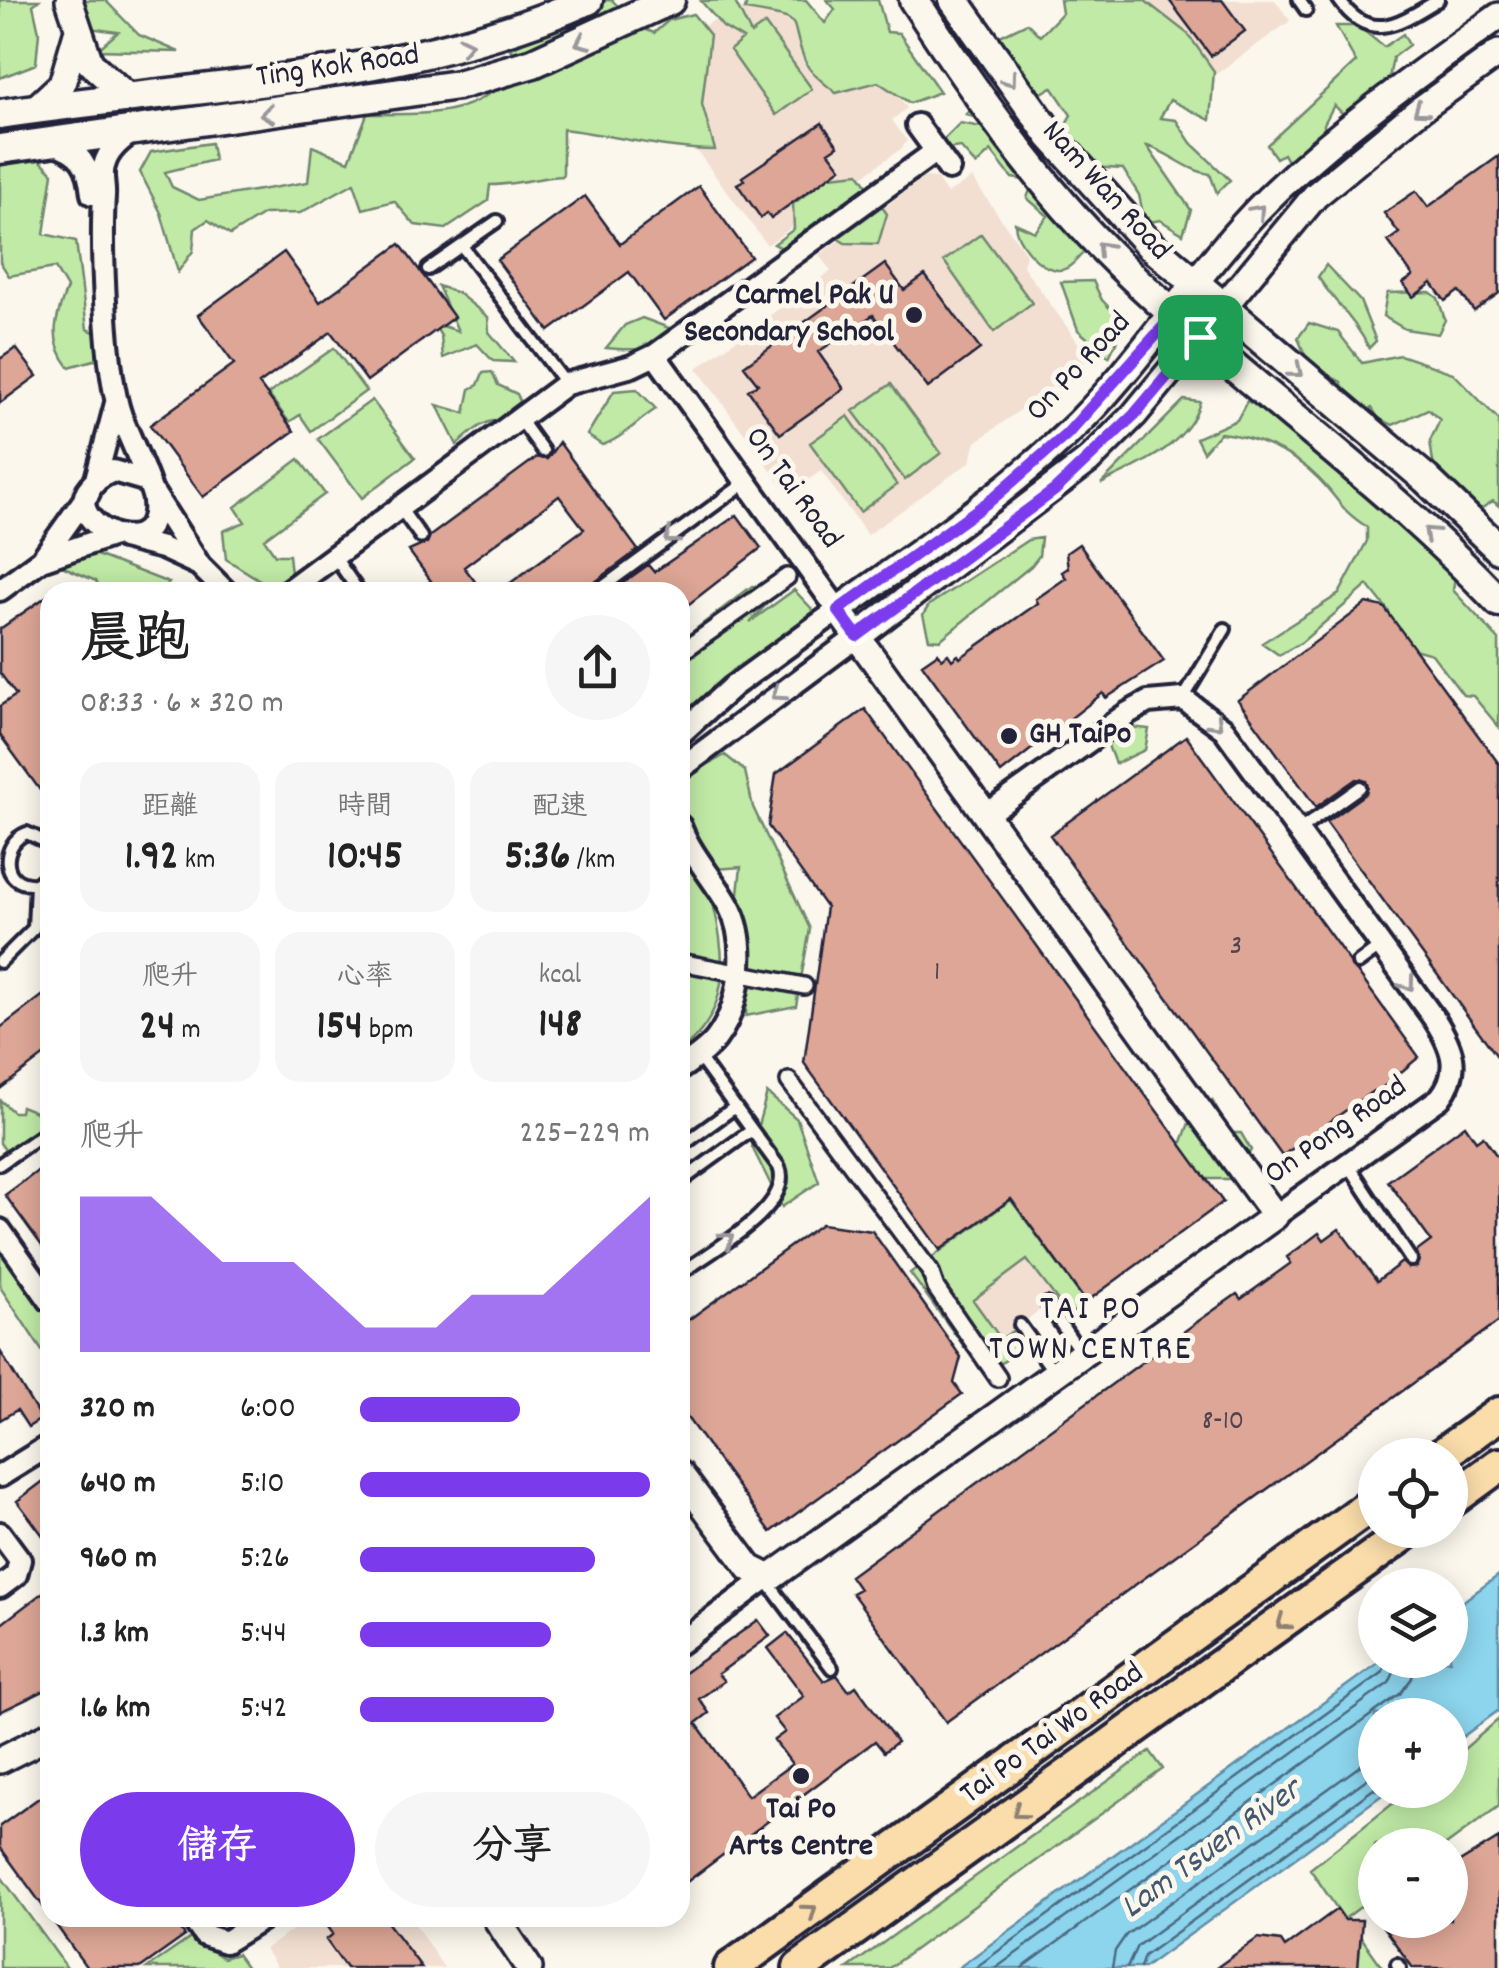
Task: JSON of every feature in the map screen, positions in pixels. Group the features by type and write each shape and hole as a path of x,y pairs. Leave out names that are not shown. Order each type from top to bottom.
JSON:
{"main road":[{"name":"Ting Kok Road","path":"0,114 450,49 557,7 588,0"},
{"name":"Ting Kok Road","path":"0,149 458,86 533,63 670,0"},
{"name":"Nam Wan Road","path":"899,0 922,12 1053,193 1173,316 1374,480 1499,602"},
{"name":"Nam Wan Road","path":"954,0 1051,136 1149,244 1426,480 1499,550"},
{"path":"1466,1438 1499,1414"},
{"path":"1468,1488 1499,1465"},
{"name":"Tai Po Tai Wo Road","path":"731,1968 1358,1514"},
{"name":"Tai Po Tai Wo Road","path":"800,1968 1385,1548"}],"street":[{"path":"68,0 90,63 127,96"},
{"name":"On Po Road","path":"690,725 732,686 991,500 1067,434 1173,316 1193,284 1266,201 1328,144 1499,16"},
{"path":"35,108 62,84 77,34"},
{"path":"690,761 1055,490 1134,415 1315,196 1416,112 1499,54"},
{"path":"917,125 949,169"},
{"path":"100,214 106,159 132,132"},
{"path":"40,560 133,535 150,520 154,499 116,403 100,214 86,164 69,148 52,142"},
{"path":"299,582 566,384 632,366 654,355 936,151"},
{"name":"On Tai Road","path":"654,355 1276,1216"},
{"path":"116,403 87,502 92,523 116,537 162,548 200,566"},
{"path":"0,590 40,560 92,488 113,472 147,484 200,566 216,582"},
{"path":"690,646 787,576"},
{"path":"987,814 1138,708 1167,698 1183,699"},
{"name":"On Pong Road","path":"690,1635 765,1579 802,1559 1440,1098 1454,1068 1445,1037 1224,729 1183,699"},
{"path":"690,842 730,908 740,950 739,971 726,1020 716,1040 690,1062"},
{"path":"690,964 804,986"},
{"path":"790,1081 930,1272 936,1288 998,1378"},
{"path":"0,1230 40,1287"},
{"path":"0,1495 23,1466 40,1453"},
{"path":"0,1476 23,1466"},
{"path":"690,1488 736,1552 765,1579"},
{"path":"0,1533 20,1560 16,1575 0,1587"},
{"path":"0,1760 40,1740"},
{"path":"199,1927 204,1934 226,1942 250,1927"},
{"path":"502,1927 529,1968"}],"lane":[{"path":"1338,0 1351,17 1376,28 1400,22 1438,0"},
{"path":"428,268 497,222"},
{"path":"462,246 566,384"},
{"path":"520,419 543,451"},
{"path":"610,582 747,482"},
{"path":"400,508 421,537"},
{"path":"334,556 352,582"},
{"path":"1183,699 1226,629"},
{"path":"1298,830 1360,787"},
{"path":"40,840 27,834 6,847 7,872 19,882 40,881"},
{"path":"0,962 34,928 36,884"},
{"path":"1358,963 1380,946"},
{"path":"690,1064 735,1107 782,1174 779,1196 690,1266"},
{"path":"690,1140 735,1107"},
{"path":"690,1175 752,1130"},
{"path":"0,1164 40,1135"},
{"path":"1348,1164 1412,1260"},
{"path":"1047,1304 1082,1356"},
{"path":"1020,1325 1056,1375"},
{"path":"765,1579 832,1668"}],"shaded area":[{"path":"1136,0 1275,0 1290,21 1198,87"},
{"path":"763,4 791,4 881,72 907,108 892,120 907,141 902,148 767,245 679,127 638,62 731,11"},
{"name":"Carmel Pak U Secondary School","path":"925,177 936,178 947,194 972,178 1026,254 1023,266 1090,359 976,442 970,462 867,535 821,471 788,494 697,368 831,271 819,255"},
{"path":"1028,1260 1056,1298 1001,1339 973,1301"},
{"path":"297,1927 417,1927 444,1968 277,1968 265,1949"}],"green space":[{"path":"0,0 39,0 33,5 39,32 36,64 0,78"},
{"path":"83,0 105,0 139,35 179,52 97,50 118,32 89,28"},
{"path":"612,0 637,26 654,33 669,20 693,14 710,35 702,104 715,150 677,148 563,129 563,176 490,185 488,201 446,229 415,225 394,201 363,209 354,183 300,213 264,214 230,235 208,220 195,229 193,251 178,272 161,213 140,172 151,152 211,143 214,160 165,172 172,187 199,200 308,182 312,146 349,161 367,114 432,113 472,103 505,79 518,59 510,49 539,34 545,16 566,33 573,22 575,2"},
{"path":"734,0 751,34 765,24 812,89 776,115 730,50 743,39 723,27 701,1"},
{"path":"747,0 806,0 825,23 835,9 827,0 878,0 887,32 899,33 940,92 910,103 878,82 836,93 807,65 793,23 780,16 745,10"},
{"path":"1060,0 1144,0 1188,34 1214,71 1210,120 1170,100 1160,118 1176,120 1191,143 1230,180 1217,193 1210,174 1147,146 1191,210 1183,234 1160,220 1145,223 1139,195 1123,169 1091,167 1061,132 1071,115 1052,87 1035,97 1018,63 1005,56 1000,36 1027,23 1040,36 1062,13"},
{"path":"1336,26 1358,26 1384,47 1403,34 1409,45 1393,57 1389,79 1376,96 1365,96 1344,115 1334,105 1324,124 1324,138 1290,167 1283,154 1276,158 1267,145 1356,62"},
{"path":"978,102 1099,251 1084,252 1061,270 1042,264 1029,253 1015,223 1035,232 1048,216 1027,198 1030,190 1024,180 1012,178 991,151 976,165 960,147 947,149 941,142 960,123 981,127 980,120 966,114"},
{"path":"37,157 53,173 44,234 76,241 87,329 107,337 110,361 94,360 69,367 62,357 56,329 67,288 55,268 9,276 0,262 0,166"},
{"path":"859,173 887,214 878,244 845,243 817,225 788,251 774,244 794,229 793,204 830,176"},
{"path":"981,234 1032,303 994,332 944,261"},
{"path":"1326,265 1360,301 1376,341 1369,348 1318,277"},
{"path":"1093,281 1102,300 1125,324 1109,357 1078,330 1061,282"},
{"path":"438,286 458,293 488,317 489,332 514,362 493,361 477,344 443,358 441,336 433,323 458,331"},
{"path":"1430,292 1438,298 1445,320 1438,334 1405,329 1383,316 1387,293"},
{"path":"642,318 677,331 644,348 606,348 625,325"},
{"path":"1309,323 1338,332 1362,363 1400,355 1453,373 1499,420 1499,506 1493,501 1479,510 1434,469 1430,441 1440,420 1428,409 1393,425 1379,419 1372,408 1354,411 1341,382 1309,365 1298,338"},
{"path":"334,348 366,391 311,431 300,415 289,422 268,394"},
{"path":"492,372 498,385 517,394 523,408 517,421 484,424 457,445 437,405 465,413 470,389 478,385 483,373"},
{"path":"891,384 941,453 905,480 853,411"},
{"path":"637,389 656,409 602,445 587,435 614,391"},
{"path":"372,400 415,458 362,498 318,439"},
{"path":"1184,400 1200,402 1185,431 1160,452 1101,484"},
{"path":"1247,401 1304,426 1456,570 1453,590 1499,640 1499,727 1473,696 1463,695 1432,654 1400,645 1388,610 1368,585 1302,642 1279,655 1262,643 1339,594 1367,541 1367,527 1344,509 1308,469 1272,447 1220,433 1203,452 1196,438 1237,420"},
{"path":"848,416 897,485 860,512 810,443"},
{"path":"299,459 325,494 264,539 275,555 289,555 291,573 285,582 263,582 226,559 223,531 245,522 235,507"},
{"path":"1041,538 1039,556 1031,566 940,640 929,639 923,615 929,605 1028,540"},
{"path":"86,551 166,582 97,582 57,564"},
{"path":"752,586 780,590 750,622 794,590 814,611 778,638 779,648 690,715 690,633"},
{"path":"1113,725 1149,729 1145,750 1115,764 1103,732"},
{"path":"725,755 745,771 753,807 810,929 796,1006 746,1016 749,926 738,893 741,867 716,869 698,837 690,820 693,774"},
{"path":"690,836 712,872 730,883 713,903 721,944 721,984 709,1020 690,1042"},
{"path":"767,1093 797,1119 819,1182 782,1207 752,1147"},
{"path":"0,1100 13,1112 20,1112 21,1106 36,1112 40,1141 31,1147 5,1150 0,1143"},
{"path":"1212,1100 1230,1133 1241,1133 1251,1150 1234,1179 1193,1179 1176,1158 1189,1123"},
{"path":"1011,1200 1086,1303 1069,1315 1027,1260 973,1300 1001,1339 1014,1330 1026,1345 985,1375 910,1273"},
{"path":"0,1242 40,1284 40,1348 0,1287"},
{"path":"1499,1719 1499,1806 1468,1829 1362,1828 1387,1808 1468,1808 1468,1746"},
{"path":"1150,1751 1163,1769 889,1968 848,1968"},
{"path":"1358,1831 1358,1909 1347,1917 1358,1938 1383,1968 1355,1968 1360,1942 1310,1869"},
{"path":"0,1875 67,1968 0,1968"},
{"path":"192,1937 223,1958 237,1954 247,1968 147,1968"}],"water":[{"name":"Lam Tsuen River","path":"1499,1575 1499,1710 1468,1733 1468,1698 1358,1698 1358,1808 1364,1808 1144,1968 958,1968 1358,1677 1468,1678 1468,1598"}],"building":[{"path":"1169,0 1222,0 1245,31 1211,56"},
{"path":"822,123 838,146 829,152 841,168 771,218 767,213 761,218 737,184"},
{"path":"1499,156 1499,293 1474,311 1459,291 1445,301 1432,283 1413,297 1403,283 1413,276 1388,241 1399,233 1384,213 1416,191 1428,207"},
{"path":"699,186 751,257 664,320 629,272 549,331 497,260 585,196 620,244"},
{"path":"400,244 454,317 367,381 331,332 259,384 294,431 203,497 150,425 234,364 198,315 284,252 320,302"},
{"path":"885,264 904,290 925,275 980,349 928,388 873,315 818,352 844,389 780,434 748,390 758,384 744,366"},
{"path":"16,348 37,376 0,403 0,359"},
{"path":"559,442 638,550 595,582 512,582 584,529 559,496 464,567 475,582 430,582 409,551 427,543 430,536 537,457 547,459"},
{"path":"737,515 761,548 690,603 690,582 624,582 648,565 654,572"},
{"path":"1079,544 1164,661 1106,698 1103,693 1001,773 922,664 938,653 942,659 948,654 952,660 958,655 960,658 1038,603 1036,599 1066,578 1062,572 1068,568 1066,553"},
{"path":"40,601 40,790 0,735 0,706 16,695 0,673 0,629"},
{"path":"1367,603 1384,607 1499,764 1499,1059 1326,822 1366,793 1366,781 1356,779 1316,807 1238,700"},
{"path":"865,709 1223,1202 1086,1302 1011,1199 940,1250 804,1063 826,907 768,826 776,774"},
{"path":"1186,736 1419,1057 1375,1094 1373,1091 1282,1156 1050,835"},
{"path":"40,998 40,1059 0,1089 0,1028"},
{"path":"1465,1125 1476,1141 1483,1136 1499,1159 1499,1321 946,1722 852,1593 859,1589 850,1576 1197,1322 1237,1294 1241,1299 1291,1263 1287,1257 1319,1233 1324,1240 1339,1229 1377,1281 1402,1262 1408,1268 1417,1267 1416,1252 1431,1241 1388,1181"},
{"path":"40,1169 40,1243 5,1195"},
{"path":"821,1224 872,1231 961,1357 954,1383 962,1394 771,1532 690,1422 690,1319"},
{"path":"0,1351 40,1420 28,1427 17,1410 0,1420"},
{"path":"40,1484 40,1532 17,1501"},
{"path":"40,1595 40,1693 0,1712 0,1625"},
{"name":"Tai Po Arts Centre","path":"758,1620 770,1636 718,1674 724,1681 699,1699 709,1713 696,1723 748,1796 792,1764 774,1740 785,1732 774,1718 804,1696 768,1648 787,1633 824,1681 837,1675 849,1691 856,1686 897,1742 884,1752 875,1741 690,1880 690,1669"},
{"path":"40,1797 40,1902 0,1847 0,1826"},
{"path":"1499,1838 1499,1968 1413,1968 1391,1938 1468,1938 1468,1857"},
{"path":"1337,1909 1345,1920 1358,1920 1358,1968 1216,1968 1258,1938 1281,1941 1285,1947"},
{"path":"57,1927 178,1927 185,1936 140,1968 87,1968"},
{"path":"328,1927 391,1927 422,1968 346,1968 326,1940 333,1934"}],"place":[{"name":"Carmel Pak U Secondary School","path":"914,315"},
{"name":"GH TaiPo","path":"1009,736"},
{"name":"Tai Po Arts Centre","path":"801,1776"}],"district":[{"name":"TAI PO TOWN CENTRE","path":"1091,1331"}],"route":[{"path":"1173,316 1200,337 1134,415 1055,490 857,636 838,610 991,500 1067,434 1173,316"}]}
